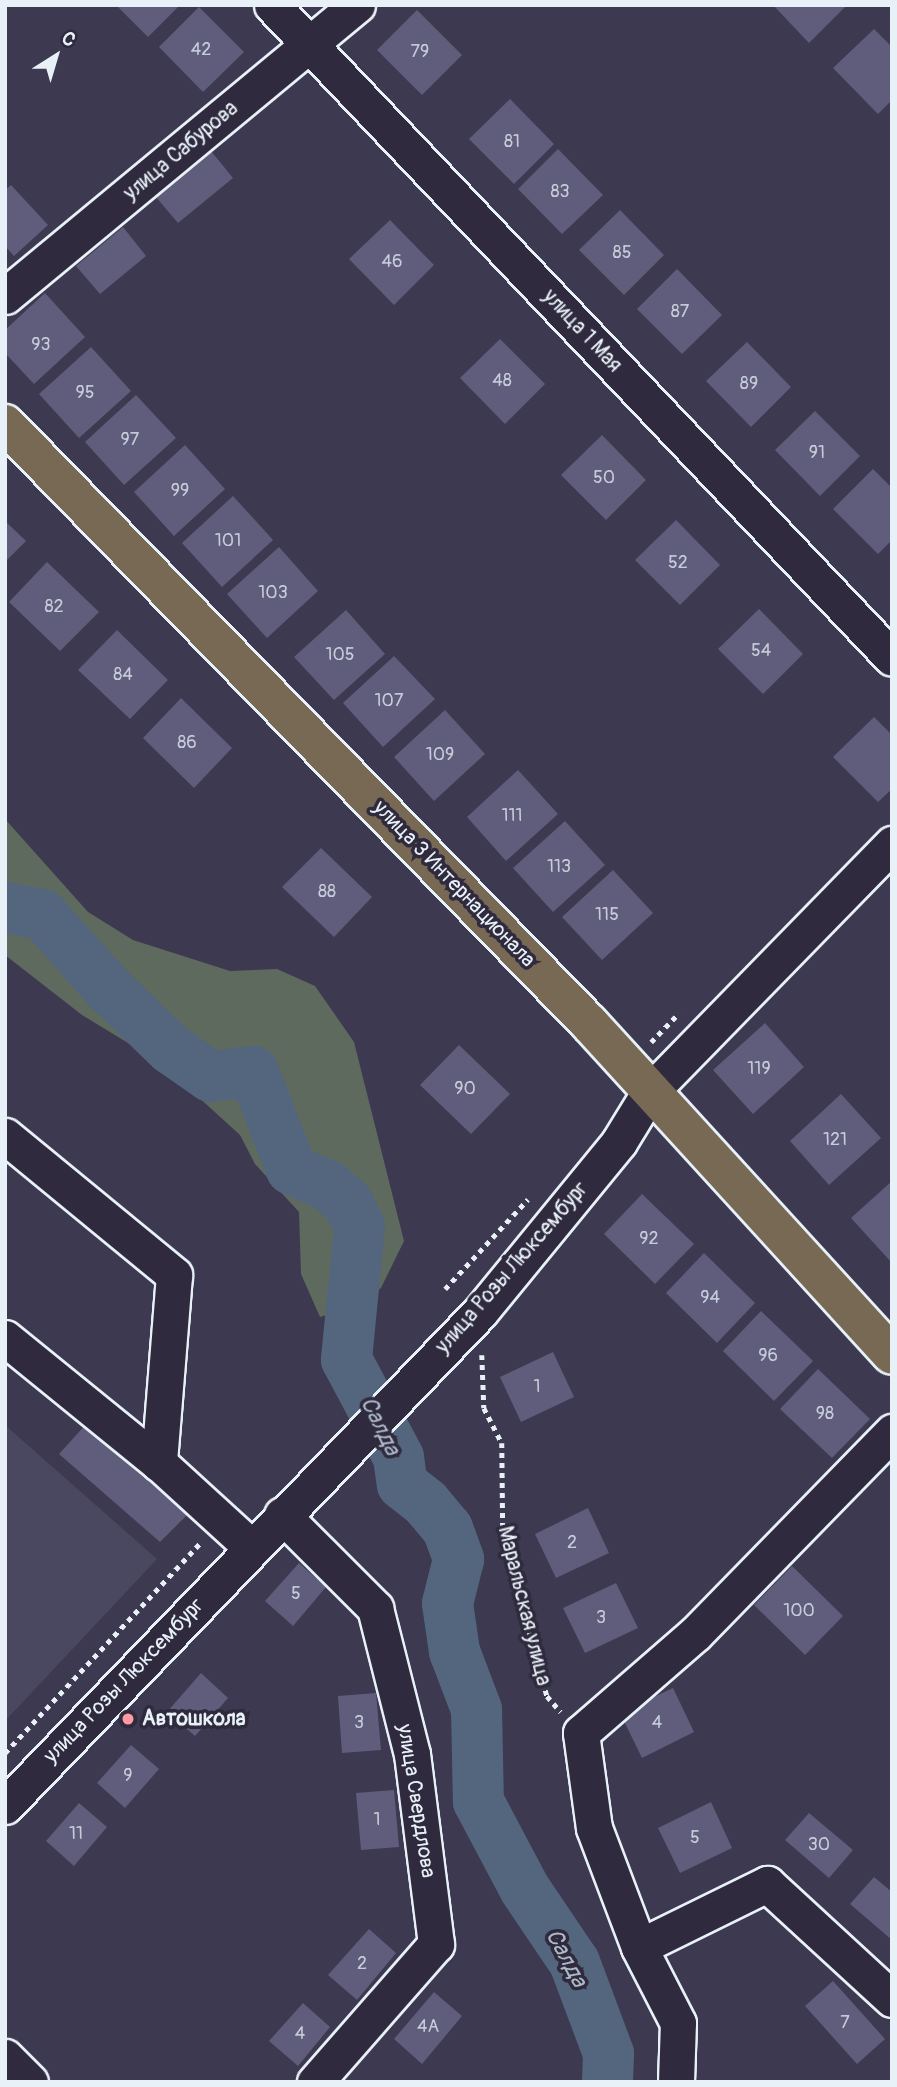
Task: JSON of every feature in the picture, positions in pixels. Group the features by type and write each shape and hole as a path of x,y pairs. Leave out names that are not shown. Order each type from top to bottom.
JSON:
{"main road":[{"name":"улица 3 Интернационала","path":"5,424 589,1023 649,1093 892,1355"}],"street":[{"name":"улица 1 Мая","path":"272,5 892,658"},
{"name":"улица Сабурова","path":"5,296 357,5"},
{"name":"улица Розы Люксембург","path":"5,1806 480,1312 618,1142 649,1093 892,844"},
{"path":"5,1136 174,1275 159,1463"},
{"path":"5,1338 159,1463 251,1548"},
{"path":"676,2082 678,2023 639,1947 594,1828 580,1733 696,1633 892,1432"},
{"name":"улица Свердлова","path":"282,1515 375,1608 412,1754 436,1944 315,2082"},
{"path":"639,1947 767,1884 892,1999"},
{"path":"5,2057 30,2082"}],"path":[{"name":"Маральская улица","path":"480,1312 484,1408 502,1443 503,1536 547,1696 580,1733"},
{"path":"5,1753 221,1521"}],"shaded area":[{"path":"5,1425 157,1559 5,1721"}],"green space":[{"path":"5,819 88,912 133,940 230,971 277,969 315,986 354,1042 404,1241 381,1288 354,1306 320,1317 301,1274 299,1212 255,1164 240,1135 161,1063 82,1015 5,955"}],"building":[{"path":"116,5 180,5 148,37"},
{"path":"773,5 847,5 809,43"},
{"path":"199,7 244,52 203,92 159,47"},
{"path":"417,10 462,55 422,95 377,50"},
{"path":"874,29 892,47 892,100 878,114 833,68"},
{"path":"510,99 554,144 514,184 469,139"},
{"path":"558,149 603,195 562,234 518,189"},
{"path":"211,151 233,178 178,223 155,196"},
{"path":"11,185 48,225 14,256 5,246 5,190"},
{"path":"620,210 664,255 624,295 579,250"},
{"path":"390,220 434,265 394,305 349,259"},
{"path":"123,227 146,256 100,294 76,266"},
{"path":"677,269 722,315 682,354 637,309"},
{"path":"45,293 85,337 34,384 5,353 5,330"},
{"path":"500,339 545,384 505,424 460,378"},
{"path":"747,342 791,387 751,427 706,381"},
{"path":"91,347 131,391 79,438 39,394"},
{"path":"136,395 176,438 124,485 85,442"},
{"path":"815,411 860,456 820,496 775,450"},
{"path":"602,435 646,480 606,520 561,475"},
{"path":"185,445 225,489 174,536 134,492"},
{"path":"873,469 892,488 892,540 878,554 833,509"},
{"path":"233,496 273,540 222,587 182,543"},
{"path":"676,520 720,565 680,605 635,560"},
{"path":"5,521 26,541 5,562"},
{"path":"279,547 318,591 267,638 227,594"},
{"path":"47,562 99,612 60,651 9,602"},
{"path":"759,609 803,654 763,694 718,649"},
{"path":"346,610 385,654 334,700 294,657"},
{"path":"117,630 168,680 130,719 78,670"},
{"path":"394,656 435,699 383,747 343,703"},
{"path":"181,698 232,748 194,788 143,738"},
{"path":"445,710 485,754 434,801 394,757"},
{"path":"874,717 892,735 892,789 878,802 833,757"},
{"path":"518,770 558,814 506,861 467,817"},
{"path":"565,821 605,865 553,912 513,868"},
{"path":"321,848 372,897 334,937 282,887"},
{"path":"613,870 653,913 602,960 562,917"},
{"path":"765,1023 804,1067 753,1114 713,1070"},
{"path":"459,1045 510,1094 471,1134 420,1085"},
{"path":"841,1094 881,1138 829,1185 790,1141"},
{"path":"892,1181 892,1263 851,1218"},
{"path":"642,1194 694,1244 655,1284 604,1234"},
{"path":"704,1253 755,1303 717,1343 666,1293"},
{"path":"761,1311 813,1361 774,1401 723,1351"},
{"path":"553,1352 574,1397 521,1422 500,1377"},
{"path":"818,1369 870,1419 832,1458 780,1409"},
{"path":"89,1421 193,1509 160,1542 59,1454"},
{"path":"588,1508 609,1553 556,1578 535,1534"},
{"path":"299,1563 326,1587 293,1626 265,1601"},
{"path":"792,1566 843,1616 805,1655 754,1605"},
{"path":"616,1583 638,1628 585,1653 563,1608"},
{"path":"201,1673 228,1698 195,1736 167,1712"},
{"path":"673,1688 694,1732 642,1758 620,1713"},
{"path":"376,1693 381,1750 342,1753 338,1696"},
{"path":"131,1745 159,1769 125,1808 97,1783"},
{"path":"394,1790 399,1847 361,1850 356,1793"},
{"path":"711,1802 732,1848 680,1873 658,1828"},
{"path":"79,1803 107,1827 74,1866 46,1841"},
{"path":"809,1813 853,1850 829,1878 785,1840"},
{"path":"874,1877 892,1892 892,1940 850,1904"},
{"path":"369,1929 396,1953 357,2000 328,1975"},
{"path":"833,1981 885,2039 857,2064 805,2006"},
{"path":"434,1992 462,2016 422,2064 394,2039"},
{"path":"303,2003 330,2027 298,2066 269,2041"}],"waterway":[{"name":"Салда","path":"5,907 42,914 108,988 170,1048 210,1076 253,1071 291,1169 329,1186 348,1203 359,1226 346,1359 398,1457 402,1484 425,1502 447,1528 458,1559 447,1603 454,1651 476,1709 478,1801 524,1888 574,1962 608,2053 607,2082"}],"place":[{"name":"Автошкола","path":"128,1719"}]}
